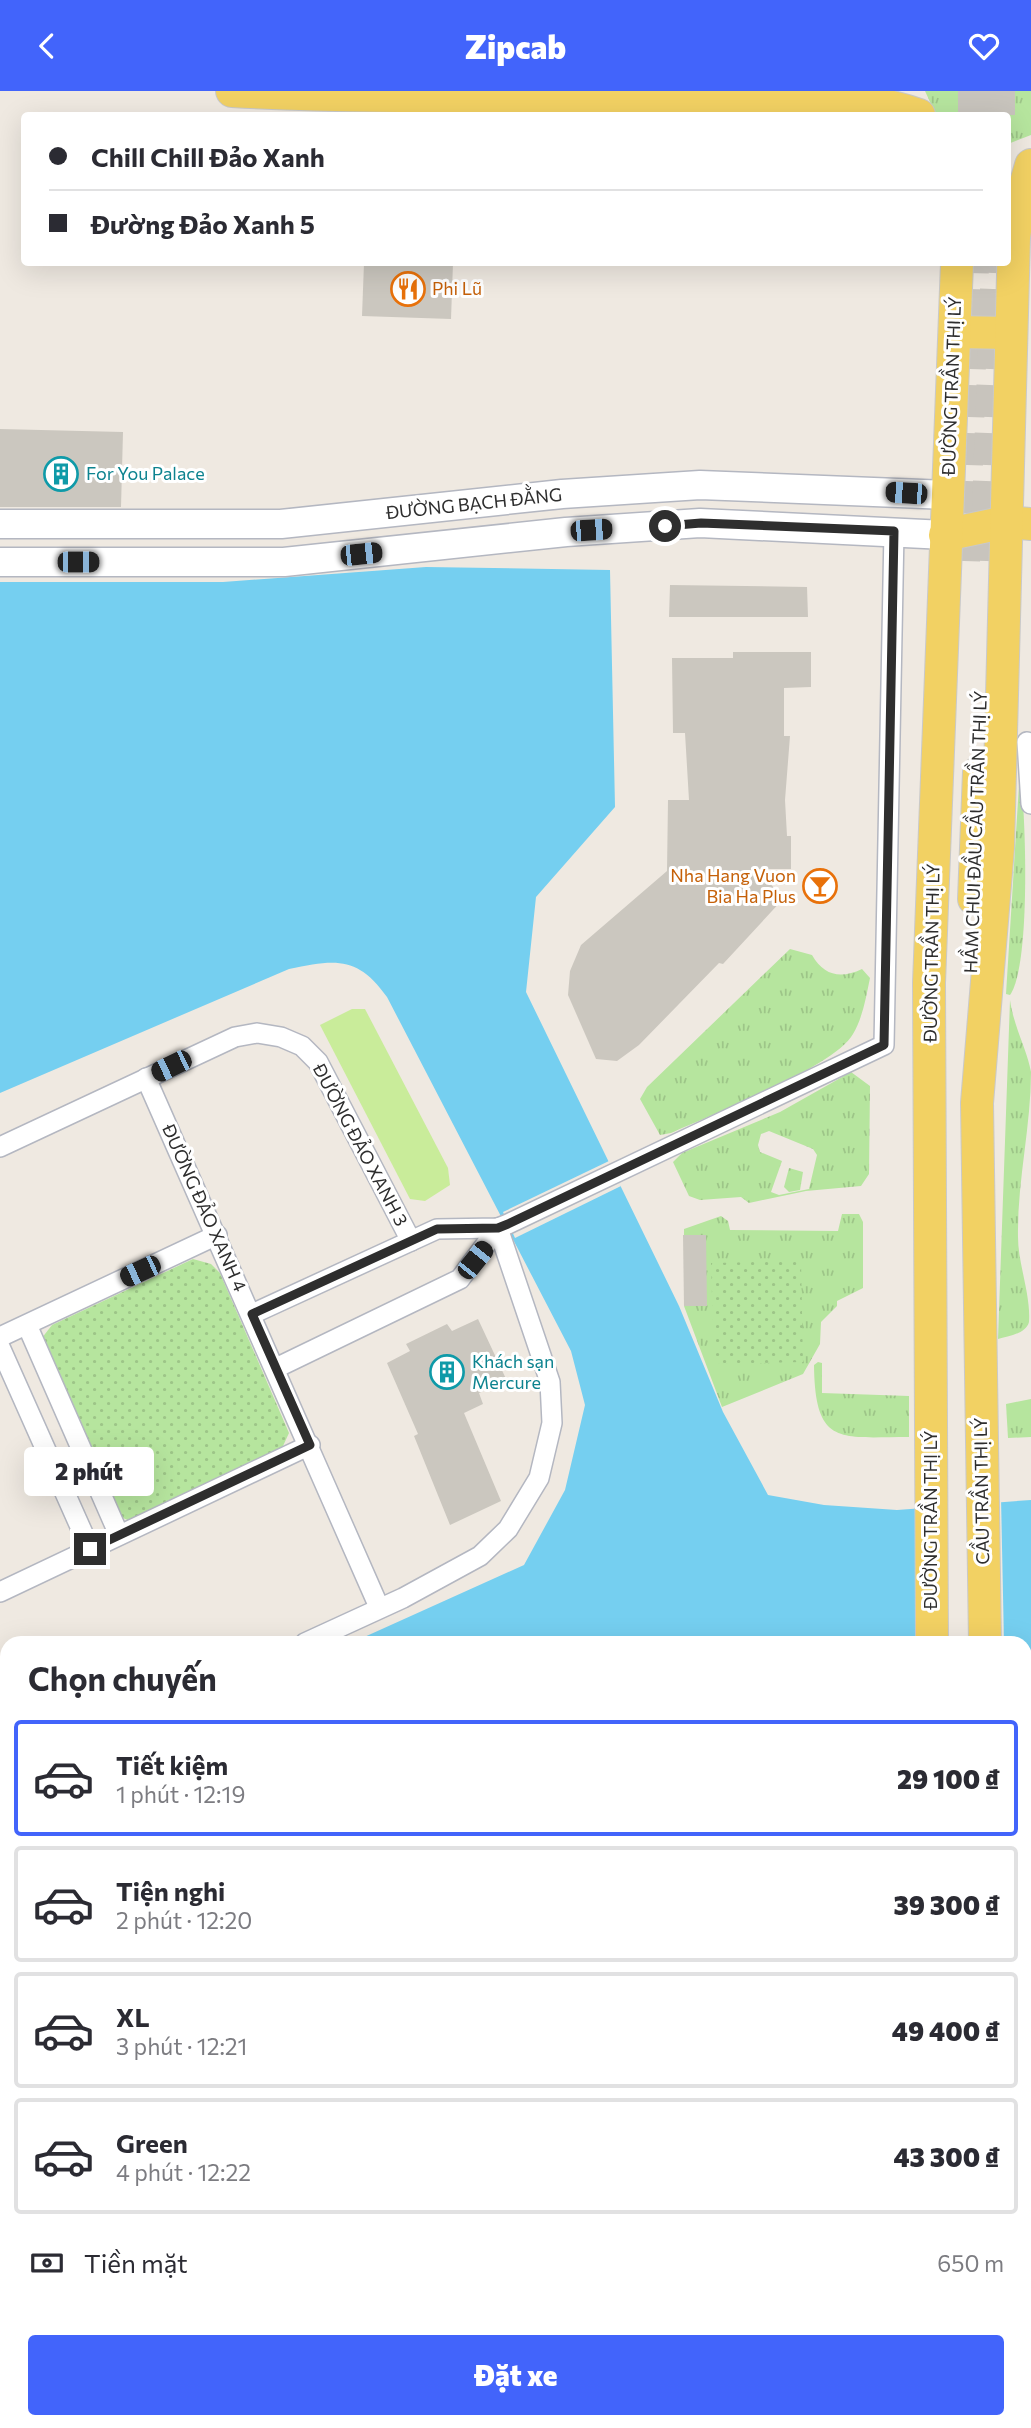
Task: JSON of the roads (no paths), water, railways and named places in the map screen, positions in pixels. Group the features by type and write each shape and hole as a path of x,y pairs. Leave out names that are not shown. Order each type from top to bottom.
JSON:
{"main road":[{"path":"232,91 344,97 615,95 844,99 895,106 912,112"},
{"path":"912,91 919,112"},
{"path":"1011,162 1031,157"},
{"path":"977,1103 998,848 1018,523 1010,333 1014,237 1031,165"},
{"name":"ĐƯỜNG TRẦN THỊ LÝ","path":"932,1636 929,983 957,266"},
{"path":"955,332 1010,333"},
{"name":"ĐƯỜNG BẠCH ĐẰNG","path":"0,524 281,524 562,494 700,485 948,495"},
{"path":"665,487 665,526"},
{"path":"948,495 1018,523"},
{"path":"0,562 285,562 566,532 701,523 945,535 1018,523"},
{"path":"281,524 285,562"},
{"name":"HẦM CHUI ĐẦU CẦU TRẦN THỊ LÝ","path":"931,1109 949,985 975,561 970,985 977,1103"},
{"name":"CẦU TRẦN THỊ LÝ","path":"977,1103 985,1636"}],"street":[{"path":"252,1314 437,1229 503,1226 884,1045 894,531"},
{"path":"1027,742 1031,804"},
{"name":"ĐƯỜNG ĐẢO XANH 3","path":"0,1147 235,1037 257,1033 281,1037 302,1046 318,1062 411,1241"},
{"name":"ĐƯỜNG ĐẢO XANH 4","path":"146,1078 310,1445 379,1607"},
{"path":"276,1368 460,1279 503,1226"},
{"path":"319,1636 403,1598 481,1556 520,1513 542,1470 552,1423 550,1382 503,1226"},
{"path":"0,1338 217,1235"},
{"path":"27,1325 119,1535"},
{"path":"0,1347 90,1549"},
{"path":"0,1592 310,1445"}],"water":[{"path":"426,567 610,570 615,807 536,897 526,992 679,1306 723,1412 768,1495 824,1505 897,1510 1031,1500 1031,1636 367,1636 524,1565 565,1490 585,1405 571,1351 387,997 356,967 320,963 289,969 0,1093 0,582 223,582"}],"tunnel":[{"path":"974,91 974,112"},
{"path":"999,91 999,112"},
{"path":"964,561 973,266"},
{"path":"986,561 997,266"}],"place":[{"name":"Phi Lũ","path":"408,289"},
{"name":"For You Palace","path":"61,474"},
{"name":"Nha Hang Vuon Bia Ha Plus","path":"820,886"},
{"name":"Khách sạn Mercure","path":"447,1372"}]}
